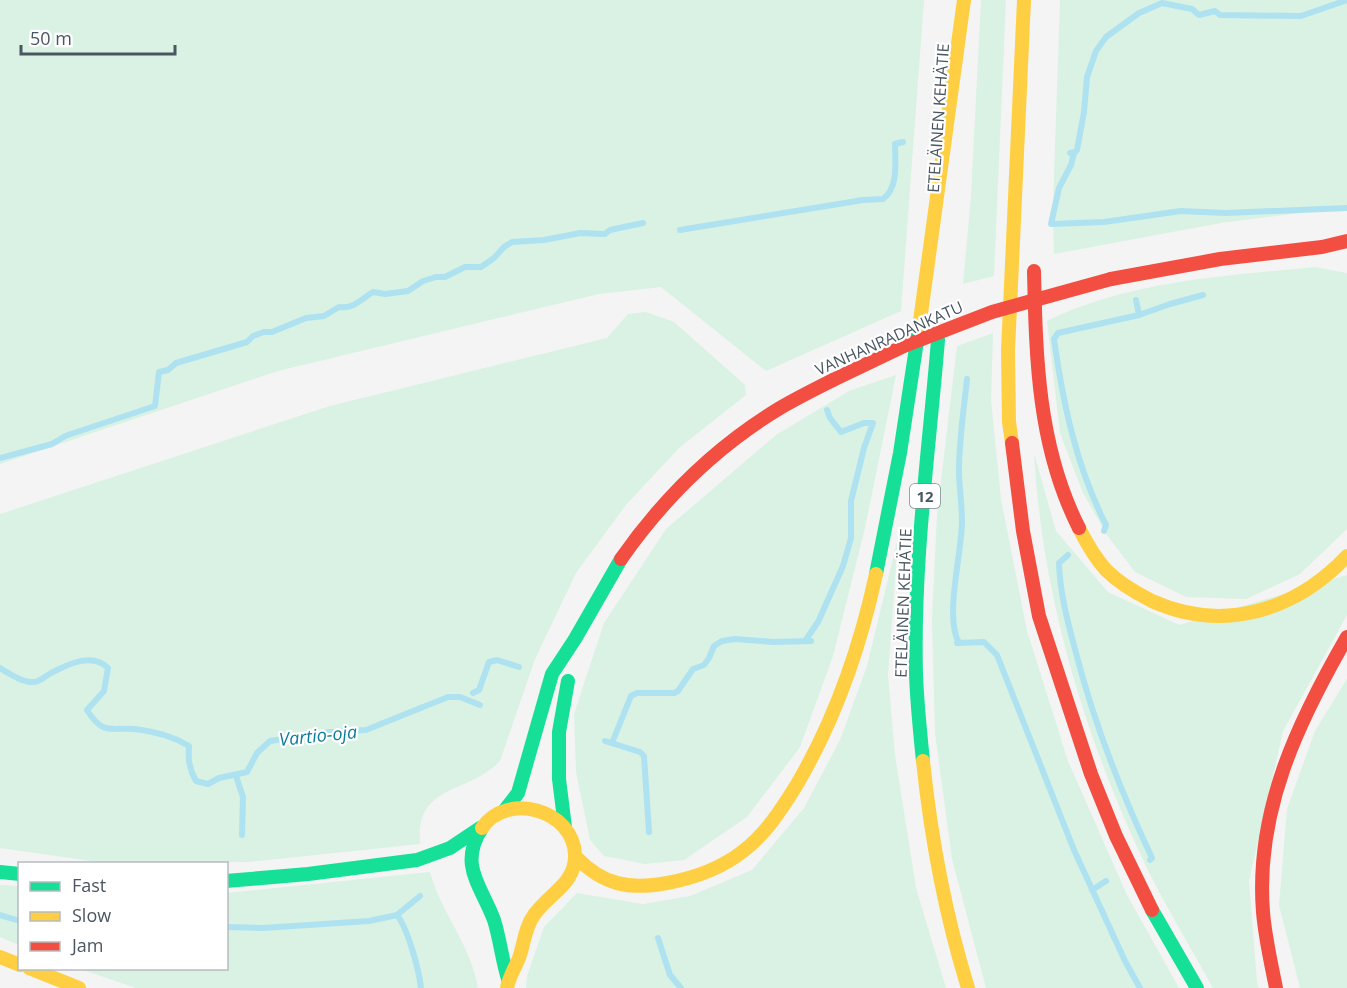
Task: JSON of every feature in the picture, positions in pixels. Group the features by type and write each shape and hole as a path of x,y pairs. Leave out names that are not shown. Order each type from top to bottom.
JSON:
{"main road":[{"name":"ETELÄINEN KEHÄTIE","path":"947,221 964,0"},
{"path":"576,857 587,871 598,878 623,885 638,886 688,879 722,865 738,856 758,838 778,814 816,754 830,725 849,675 869,608 900,460 964,0"},
{"path":"1024,1 1030,167"},
{"path":"1024,1 1008,351 1009,422 1023,531 1039,616 1091,774 1116,836 1150,906 1197,988"},
{"name":"VANHANRADANKATU","path":"228,881 308,874 434,856 461,843 504,810 518,793 552,674 575,639 618,563 641,530 669,498 724,447 780,408 904,346 992,312 1111,279 1220,259 1322,247 1347,240"},
{"name":"VANHANRADANKATU","path":"1322,247 1347,253"},
{"path":"1033,261 1037,368 1050,449 1070,511 1088,544 1107,570 1136,592 1163,607 1202,616 1228,616 1265,610 1289,600 1311,588 1337,568 1347,556"},
{"name":"ETELÄINEN KEHÄTIE","path":"940,315 920,549 916,668 922,759 935,858 957,955 968,988"},
{"path":"1276,988 1265,933 1262,903 1263,853 1270,804 1284,759 1303,716 1347,637"},
{"name":"VANHANRADANKATU","path":"575,639 559,732 559,779 565,827 576,857"},
{"path":"504,810 531,809 550,815 565,827"},
{"path":"480,828 471,857 471,868 493,918 507,983"},
{"path":"507,983 520,957 526,932 536,912 565,884 573,871 576,857"},
{"path":"0,872 18,874"},
{"path":"0,957 18,964"},
{"path":"32,970 79,988"}],"green space":[{"path":"0,0 924,0 901,311 766,371 661,287 599,294 278,371 0,464"},
{"path":"981,0 1006,0 994,276 963,284 971,196"},
{"path":"1060,0 1347,0 1347,207 1221,223 1054,254 1053,206"},
{"path":"1315,267 1347,273 1347,529 1300,574 1246,599 1186,597 1135,572 1107,535 1083,493 1060,433 1047,321 1111,297 1178,282"},
{"path":"646,312 674,322 745,385 746,395 680,447 625,506 576,573 535,659 500,761 487,772 446,792 435,800 426,810 421,824 420,844 249,862 98,862 0,848 0,514 330,406 607,338 628,314"},
{"path":"993,333 991,400 1001,499 1027,631 1068,761 1127,895 1179,988 986,988 952,859 935,733 932,619 937,515 957,346"},
{"path":"896,375 865,528 833,656 800,747 747,817 684,860 645,864 604,856 590,840 576,772 574,714 604,623 666,529 776,435 851,390"},
{"path":"1034,453 1056,531 1108,592 1179,625 1347,575 1347,615 1283,731 1249,881 1259,988 1213,988 1168,909 1121,812 1084,712 1056,610 1046,558"},
{"path":"898,538 888,675 895,755 916,888 946,988 526,988 527,976 544,927 577,893 643,904 690,896 752,870 804,808 840,740 867,666"},
{"path":"1347,679 1347,988 1300,988 1279,905 1287,809 1315,731"},
{"path":"430,872 441,901 469,957 478,988 136,988 83,970 228,970 228,893"},
{"path":"0,885 18,886 18,945 0,937"}],"waterway":[{"path":"1070,153 1077,150 1087,77 1096,51 1106,37 1139,13 1162,3 1192,9 1199,15 1215,11 1220,15 1301,16 1347,0"},
{"path":"680,230 863,200 883,199 892,188 894,181 895,144 903,142"},
{"path":"1074,153 1071,165 1059,188 1051,224 1104,222 1181,211 1226,213 1347,208"},
{"path":"0,458 52,444 65,436 155,406 159,372 168,370 176,363 247,342 253,336 272,332 306,318 324,316 339,307 353,305 373,292 385,294 408,291 423,281 445,277 465,267 481,267 512,242 544,240 580,233 605,234 610,230 643,223"},
{"path":"1104,531 1106,525 1086,480 1072,434 1054,339 1058,333 1139,315 1203,295"},
{"path":"1136,300 1139,315"},
{"path":"959,643 955,632 953,601 961,534 959,459 967,379"},
{"path":"805,641 818,622 843,566 851,538 851,501 864,448 873,423 864,423 841,432 827,410"},
{"path":"1068,555 1059,563 1065,608 1076,653 1100,731 1119,783 1152,858 1150,860"},
{"path":"612,743 631,696 637,693 674,693 678,691 693,669 704,665 714,646 722,641 735,639 773,642 811,641"},
{"path":"957,643 984,642 997,655 1074,850 1125,961 1140,988"},
{"path":"473,693 479,690 489,662 497,660 519,667"},
{"name":"Vartio-oja","path":"0,668 18,678 33,682 80,661 102,663 108,668 104,691 87,710 98,724 108,728 149,731 189,746 190,764 194,777 196,781 208,784 219,778 247,772 257,753 270,741 330,732 366,730 448,697 460,697 480,705"},
{"name":"Vartio-oja","path":"605,741 640,752 644,756 649,832"},
{"path":"236,776 243,797 242,835"},
{"path":"1092,890 1106,881"},
{"path":"228,927 263,928 369,921 397,915 420,896"},
{"path":"0,915 18,920"},
{"path":"397,915 412,950 421,988"},
{"name":"Vartio-oja","path":"658,938 670,975 681,988"}],"traffic: fast":[{"path":"876,574 900,453 919,328"},
{"path":"923,761 916,674 917,591 922,507 938,340"},
{"path":"504,811 518,793 552,674 621,559"},
{"path":"565,827 559,779 559,732 568,681"},
{"path":"228,881 308,874 417,860 450,848 480,828"},
{"path":"482,828 475,841 472,864 474,875 494,920 508,979"},
{"path":"0,872 18,874"},
{"path":"1152,910 1197,988"}],"traffic: slow":[{"path":"919,328 964,0"},
{"path":"1012,443 1009,422 1008,351 1024,0"},
{"path":"1079,528 1102,566 1122,583 1152,601 1179,611 1205,615 1231,615 1257,611 1281,603 1305,591 1347,556"},
{"path":"576,857 596,874 607,879 617,883 641,886 677,881 706,872 734,858 750,845 772,822 796,786 823,735 854,656 876,574"},
{"path":"923,761 940,876 952,932 968,988"},
{"path":"482,828 493,817 507,810 522,808 538,811 552,817 564,827 572,839 575,855 571,874 531,920 507,988"},
{"path":"0,957 18,964"},
{"path":"34,970 79,988"}],"traffic: jam":[{"path":"1111,279 1220,259 1322,247 1347,241"},
{"path":"1034,271 1038,370 1047,435 1065,497 1079,528"},
{"path":"833,380 904,346 992,312 1111,279"},
{"path":"621,559 673,495 734,439 780,408 833,380"},
{"path":"1012,443 1023,531 1039,616 1091,774 1116,836 1152,910"},
{"path":"1276,988 1263,912 1262,875 1273,803 1297,735 1347,637"}]}
